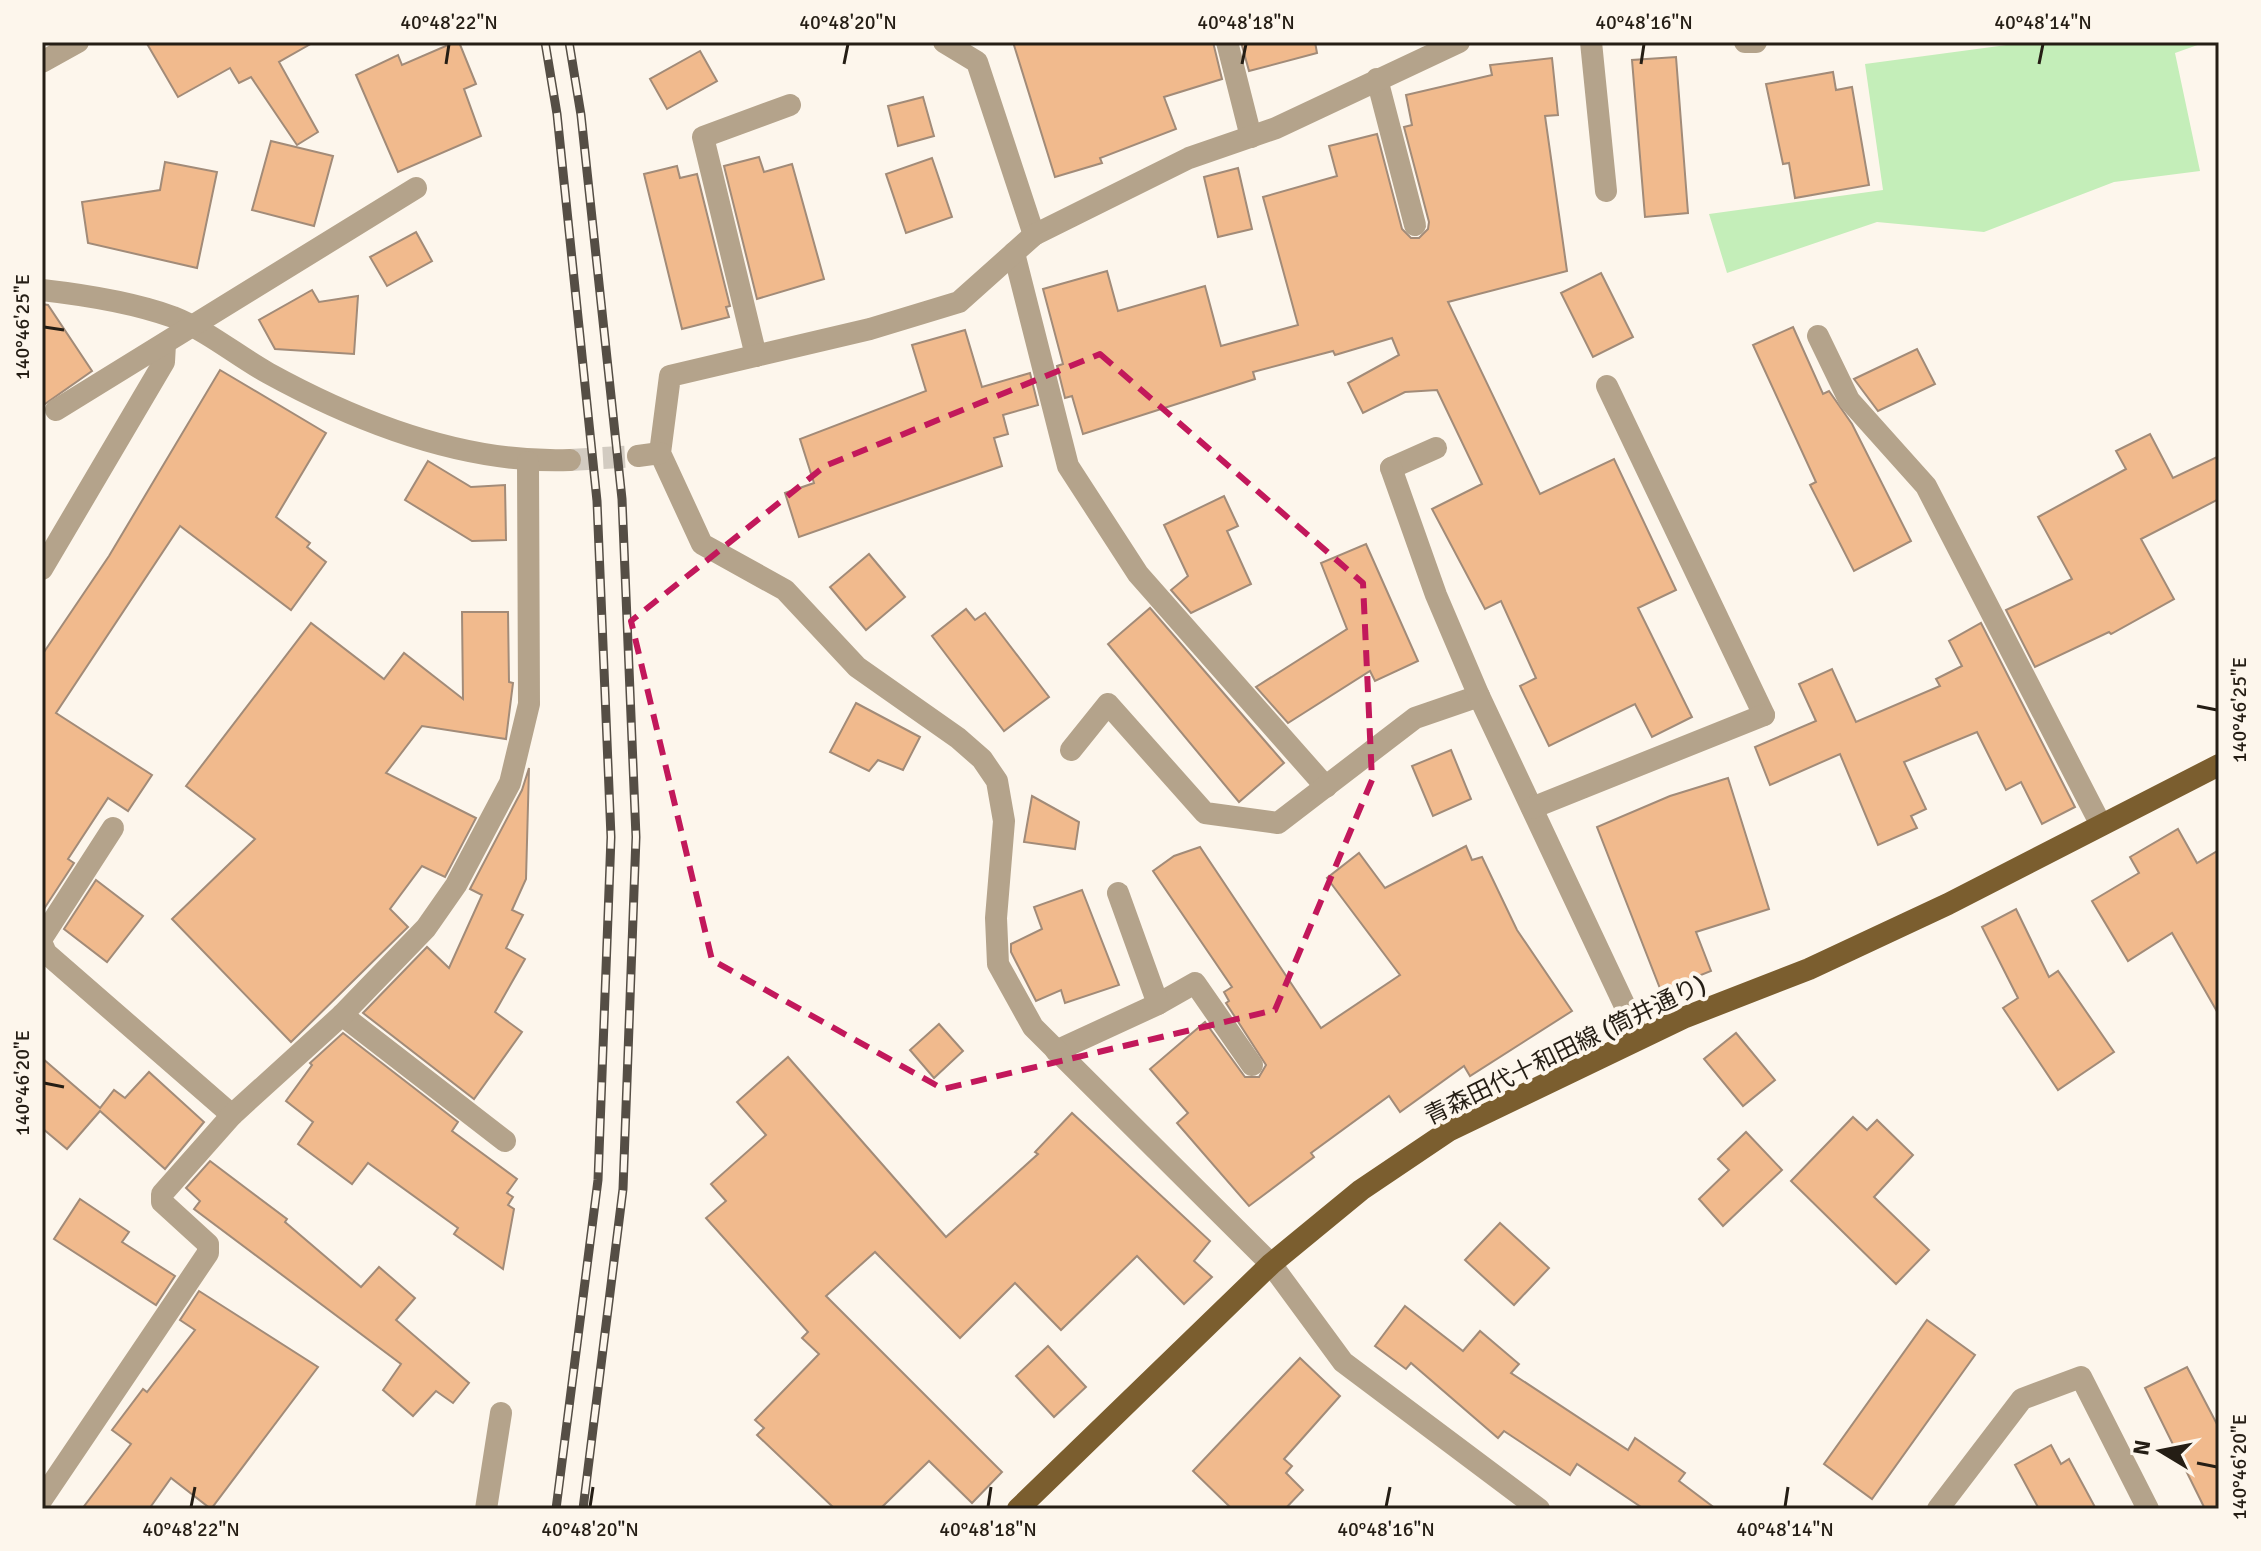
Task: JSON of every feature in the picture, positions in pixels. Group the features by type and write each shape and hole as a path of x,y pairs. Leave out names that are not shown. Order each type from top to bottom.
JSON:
{"main road":[{"name":"青森田代十和田線 (筒井通り)","path":"1018,1509 1271,1264 1361,1190 1450,1130 1640,1038 1809,969 1948,904 2219,765"}],"street":[{"path":"42,62 78,42"},
{"path":"944,42 977,62 1034,235"},
{"path":"1227,42 1251,137"},
{"path":"1459,42 1251,137 1189,158 1034,235 959,302 870,329 670,376 649,455 702,544 785,590 857,667 958,738 990,770 997,781 1004,821 996,918 998,964 1033,1027 1271,1264 1343,1362 1539,1509"},
{"path":"1591,42 1606,191"},
{"path":"1745,42 1756,42"},
{"path":"1377,79 1415,225"},
{"path":"756,356 703,137 790,105"},
{"path":"56,410 416,188"},
{"path":"1014,253 1068,466 1138,574 1326,787"},
{"path":"42,290 130,305 194,327 261,369 342,409 453,448 528,462 570,460"},
{"path":"1818,336 1849,400 1926,486 2101,825"},
{"path":"42,569 164,362 165,344"},
{"path":"1532,808 1764,715 1607,386"},
{"path":"1436,448 1391,468 1436,595 1479,696 1640,1038"},
{"path":"42,1499 208,1253 208,1244 162,1202 162,1194 232,1115 342,1015 426,928 456,885 510,783 529,704 528,462"},
{"path":"1071,750 1108,704 1205,813 1278,823 1415,718 1479,696"},
{"path":"42,938 113,828"},
{"path":"1118,893 1158,1004"},
{"path":"42,944 46,953 232,1115"},
{"path":"1056,1051 1158,1004 1195,983 1252,1065"},
{"path":"342,1015 505,1141"},
{"path":"1938,1509 2022,1399 2081,1377 2148,1509"},
{"path":"486,1509 501,1413"}],"highlighted area":[{"path":"1100,354 1363,583 1372,780 1275,1010 943,1089 712,960 631,621 825,466"}],"green space":[{"path":"2029,42 2206,42 2175,53 2200,171 2114,182 1984,232 1877,222 1727,273 1709,214 1883,190 1865,64"}],"building":[{"path":"146,42 314,42 279,62 318,132 297,145 251,77 239,83 230,68 178,97"},
{"path":"459,42 476,84 464,89 481,136 398,172 356,75 398,55 402,65"},
{"path":"1013,42 1213,42 1222,79 1164,97 1176,129 1100,158 1102,163 1055,177"},
{"path":"1241,42 1315,42 1317,53 1249,71"},
{"path":"700,51 717,81 667,109 650,79"},
{"path":"1676,57 1688,213 1645,217 1632,60"},
{"path":"1552,58 1558,115 1545,116 1567,271 1448,302 1540,494 1614,459 1676,590 1638,608 1692,717 1652,737 1635,704 1549,746 1520,686 1536,678 1501,601 1485,609 1432,509 1482,484 1437,390 1405,392 1363,413 1348,383 1399,355 1392,338 1335,355 1333,351 1253,372 1255,379 1083,434 1072,396 1065,398 1057,366 1063,364 1043,289 1107,271 1118,311 1205,286 1221,346 1298,325 1263,197 1337,176 1329,146 1377,134 1402,229 1411,238 1419,238 1428,229 1429,222 1404,127 1412,125 1406,95 1492,75 1490,65"},
{"path":"1833,72 1836,90 1852,87 1869,185 1795,198 1789,163 1783,164 1766,84"},
{"path":"923,97 934,136 898,146 888,106"},
{"path":"271,141 333,156 314,226 252,210"},
{"path":"759,157 764,172 792,164 824,279 757,299 724,166"},
{"path":"932,158 952,217 906,233 886,174"},
{"path":"165,162 217,172 197,268 88,243 82,202 160,190"},
{"path":"677,166 680,178 697,174 730,306 726,307 729,317 682,329 644,174"},
{"path":"1238,168 1252,229 1218,237 1204,177"},
{"path":"416,232 432,261 387,286 370,257"},
{"path":"1601,273 1633,337 1593,357 1561,293"},
{"path":"312,290 319,302 358,296 354,354 275,349 259,320"},
{"path":"42,304 48,305 92,371 42,406"},
{"path":"1793,327 1823,394 1829,391 1852,424 1911,541 1854,571 1810,485 1816,482 1753,345"},
{"path":"965,330 982,387 1030,373 1038,405 1003,415 1008,434 994,438 1002,466 799,537 785,493 814,483 800,439 926,391 912,345"},
{"path":"1917,349 1935,384 1878,411 1854,379"},
{"path":"220,370 326,433 276,517 310,543 307,547 326,562 291,610 180,526 56,713 152,775 128,811 108,798 68,859 74,863 42,912 42,655 109,556"},
{"path":"2150,434 2173,478 2219,456 2219,499 2141,539 2174,599 2111,634 2109,632 2035,667 2006,610 2072,579 2038,517 2126,469 2116,451"},
{"path":"428,461 471,487 505,485 506,540 472,541 405,500"},
{"path":"1224,496 1238,526 1227,531 1251,584 1191,613 1171,590 1188,576 1164,525"},
{"path":"1366,544 1418,661 1375,681 1370,671 1288,723 1256,687 1347,629 1321,563"},
{"path":"869,554 905,597 866,630 830,587"},
{"path":"1150,608 1284,763 1239,802 1108,644"},
{"path":"966,609 975,620 985,613 1049,697 1004,731 932,636"},
{"path":"462,612 508,612 509,682 513,683 506,739 422,726 386,773 476,818 445,877 422,866 390,909 408,927 291,1042 172,919 255,839 186,786 311,623 384,679 404,653 463,699"},
{"path":"1981,623 2075,807 2042,824 2021,782 2006,790 1977,732 1904,762 1926,809 1911,816 1917,828 1878,845 1840,754 1770,785 1755,747 1816,721 1799,684 1832,669 1856,722 1940,686 1936,679 1962,666 1949,641"},
{"path":"856,703 920,737 903,770 878,760 869,771 830,752"},
{"path":"1451,750 1471,799 1433,816 1412,766"},
{"path":"529,768 526,879 512,910 523,915 506,948 525,959 495,1012 522,1032 474,1099 363,1013 427,947 449,968 482,895 470,889 522,790"},
{"path":"1728,778 1769,909 1696,932 1711,971 1661,991 1597,827 1670,796"},
{"path":"1032,796 1079,822 1075,849 1024,842"},
{"path":"2178,829 2197,863 2219,850 2219,1015 2172,933 2128,961 2092,901 2139,873 2130,857"},
{"path":"1466,846 1472,860 1482,857 1517,930 1572,1011 1470,1076 1464,1066 1400,1112 1389,1096 1311,1153 1314,1157 1249,1206 1177,1123 1188,1113 1150,1069 1205,1022 1245,1077 1259,1077 1266,1065 1226,1003 1229,1001 1224,992 1232,987 1153,871 1174,856 1200,847 1321,1028 1400,975 1327,878 1359,853 1385,888"},
{"path":"96,880 143,916 107,962 64,929"},
{"path":"1082,890 1119,985 1065,1003 1061,990 1036,1001 1011,952 1011,944 1042,929 1034,907"},
{"path":"2016,909 2049,977 2058,971 2114,1052 2058,1090 2003,1008 2018,998 1982,927"},
{"path":"939,1024 963,1051 934,1078 910,1050"},
{"path":"343,1033 458,1122 452,1131 517,1179 507,1193 513,1197 508,1205 514,1209 503,1269 454,1234 458,1228 368,1163 352,1184 298,1144 313,1122 286,1101 312,1065 310,1063"},
{"path":"1736,1033 1775,1080 1743,1106 1704,1059"},
{"path":"788,1057 946,1237 1038,1154 1035,1152 1072,1113 1210,1241 1194,1261 1212,1277 1184,1304 1137,1256 1061,1330 1015,1283 960,1338 875,1252 826,1296 1002,1472 972,1503 929,1461 880,1509 835,1509 757,1435 764,1428 755,1420 819,1354 802,1338 808,1332 706,1218 726,1201 711,1184 766,1135 737,1102"},
{"path":"42,1058 100,1108 114,1090 125,1098 149,1072 204,1122 165,1169 100,1111 67,1149 42,1128"},
{"path":"1853,1117 1867,1130 1877,1120 1913,1155 1874,1197 1929,1250 1896,1284 1791,1181"},
{"path":"1746,1132 1782,1170 1723,1226 1699,1199 1729,1170 1718,1159"},
{"path":"210,1161 287,1219 285,1222 361,1287 379,1267 415,1298 396,1320 469,1383 453,1403 436,1391 413,1416 383,1390 401,1364 194,1209 200,1201 186,1188"},
{"path":"80,1199 129,1232 122,1242 175,1276 156,1305 54,1239"},
{"path":"1500,1223 1549,1268 1514,1305 1465,1260"},
{"path":"199,1291 318,1367 211,1509 171,1478 149,1509 82,1509 131,1444 112,1430 143,1389 147,1392 195,1330 180,1320"},
{"path":"1405,1306 1463,1351 1480,1331 1519,1364 1511,1373 1628,1450 1635,1438 1685,1473 1679,1481 1716,1509 1644,1509 1577,1464 1570,1475 1504,1431 1498,1438 1411,1363 1406,1369 1375,1346"},
{"path":"1927,1320 1975,1355 1872,1499 1824,1464"},
{"path":"1048,1346 1086,1387 1054,1417 1016,1376"},
{"path":"1300,1358 1340,1396 1284,1459 1292,1466 1286,1473 1303,1490 1285,1509 1232,1509 1193,1471"},
{"path":"2187,1367 2219,1428 2219,1509 2205,1509 2145,1388"},
{"path":"2051,1445 2061,1464 2069,1459 2096,1509 2039,1509 2015,1465"}],"tunnel":[{"path":"570,460 638,456"}],"railway":[{"path":"545,42 557,114 597,501 611,837 598,1180 556,1509"},
{"path":"569,42 581,115 622,499 636,837 623,1189 583,1509"}]}
